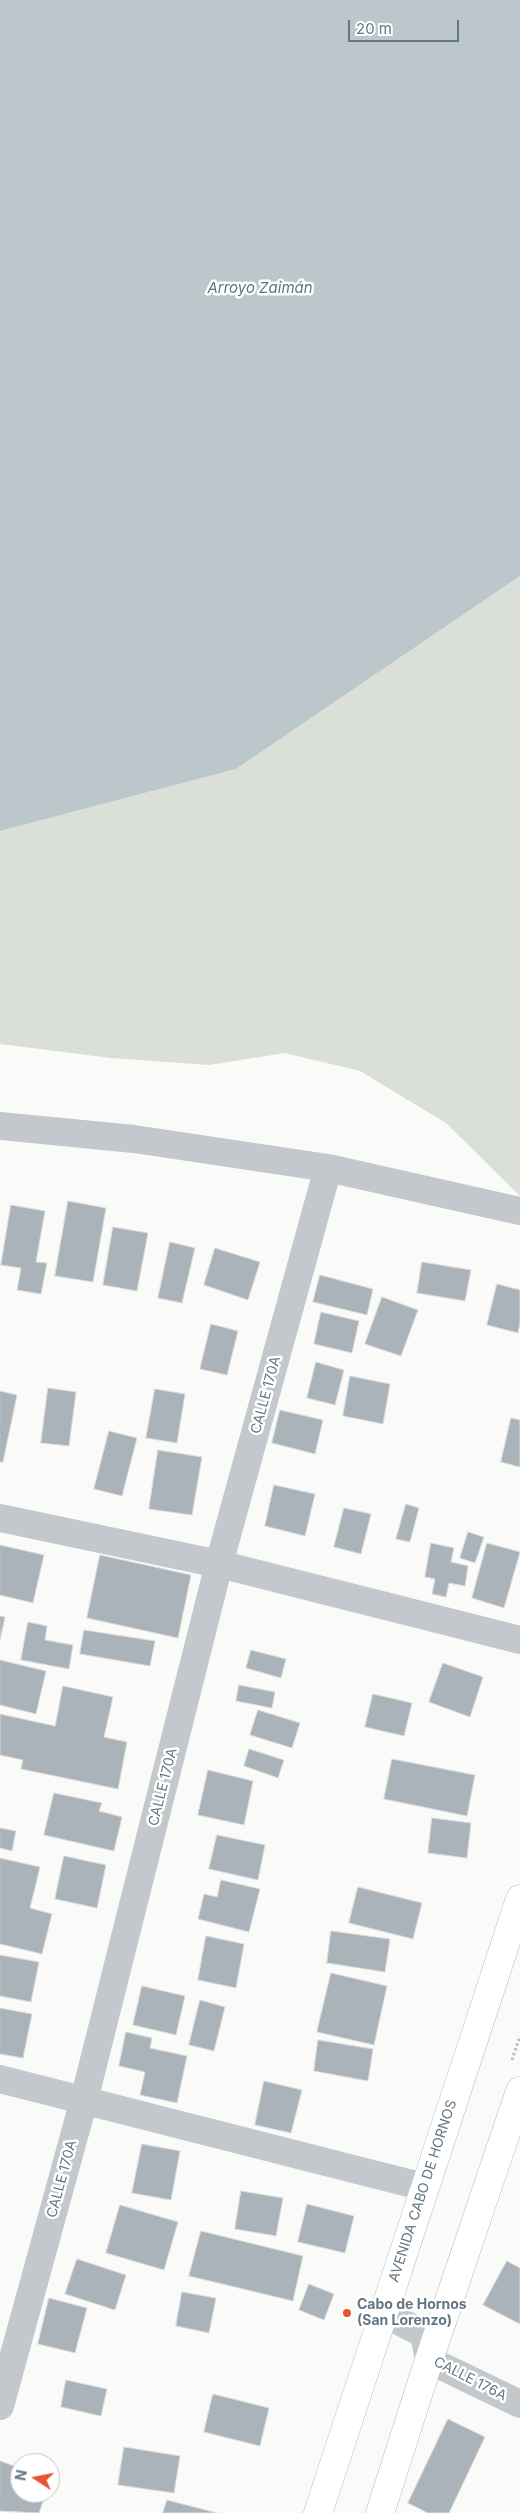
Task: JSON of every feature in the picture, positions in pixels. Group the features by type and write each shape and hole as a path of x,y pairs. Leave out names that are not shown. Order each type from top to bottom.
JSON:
{"main road":[{"name":"AVENIDA CABO DE HORNOS","path":"318,2513 520,1899"},
{"path":"380,2513 429,2360 520,2091"}],"street":[{"path":"0,1126 134,1139 328,1168 520,1212"},
{"name":"CALLE 170A","path":"0,2406 84,2100 219,1564 328,1168"},
{"path":"0,1518 219,1564 520,1640"},
{"path":"0,2079 424,2187"},
{"name":"CALLE 176A","path":"383,2314 424,2334 429,2360 520,2404"}],"shaded area":[{"path":"520,576 520,1196 446,1123 360,1071 285,1053 209,1065 111,1058 0,1044 0,831 236,769"}],"water":[{"name":"Arroyo Zaimán","path":"0,0 520,0 520,576 236,769 0,831"}],"building":[{"path":"68,1201 106,1208 93,1282 55,1276"},
{"path":"11,1205 45,1211 36,1262 47,1263 41,1294 17,1290 21,1268 1,1265"},
{"path":"113,1227 148,1233 137,1291 103,1285"},
{"path":"170,1242 195,1248 182,1303 158,1298"},
{"path":"215,1248 260,1262 248,1300 204,1285"},
{"path":"422,1262 471,1270 465,1301 417,1293"},
{"path":"320,1275 373,1289 367,1315 313,1302"},
{"path":"497,1284 520,1290 520,1323 518,1333 487,1325"},
{"path":"382,1297 418,1310 401,1356 365,1344"},
{"path":"321,1312 359,1321 352,1353 314,1344"},
{"path":"211,1324 238,1331 227,1375 200,1369"},
{"path":"316,1362 344,1370 335,1405 307,1398"},
{"path":"350,1376 390,1384 383,1424 343,1416"},
{"path":"48,1388 76,1392 69,1446 41,1443"},
{"path":"155,1389 185,1394 177,1443 146,1438"},
{"path":"0,1391 17,1395 3,1462 0,1462"},
{"path":"280,1410 323,1420 315,1454 272,1443"},
{"path":"511,1418 520,1420 520,1467 501,1462"},
{"path":"109,1431 137,1438 122,1496 94,1489"},
{"path":"158,1450 202,1457 192,1515 149,1509"},
{"path":"274,1485 315,1494 305,1536 265,1526"},
{"path":"406,1504 419,1508 410,1542 396,1539"},
{"path":"344,1508 371,1514 361,1554 334,1547"},
{"path":"468,1532 484,1537 475,1563 460,1558"},
{"path":"431,1543 454,1548 451,1562 468,1566 465,1586 449,1583 446,1597 432,1594 435,1579 425,1577"},
{"path":"487,1543 520,1552 504,1608 472,1598"},
{"path":"0,1545 44,1555 33,1603 0,1595"},
{"path":"100,1555 191,1575 178,1638 87,1618"},
{"path":"0,1616 5,1617 0,1640"},
{"path":"28,1622 47,1626 45,1640 73,1645 69,1669 21,1660"},
{"path":"84,1630 155,1641 150,1666 80,1654"},
{"path":"251,1650 286,1659 281,1678 246,1668"},
{"path":"0,1660 46,1671 36,1714 0,1705"},
{"path":"443,1663 483,1677 470,1717 429,1702"},
{"path":"239,1685 275,1692 272,1708 236,1701"},
{"path":"63,1686 113,1697 104,1737 127,1742 118,1789 21,1769 23,1760 0,1755 0,1714 55,1726"},
{"path":"373,1694 412,1703 404,1736 365,1727"},
{"path":"258,1710 300,1723 292,1748 250,1735"},
{"path":"249,1749 284,1760 278,1778 244,1766"},
{"path":"392,1759 475,1775 467,1816 384,1799"},
{"path":"208,1770 253,1781 244,1825 198,1815"},
{"path":"54,1793 102,1803 99,1811 122,1817 114,1851 44,1835"},
{"path":"432,1818 471,1823 467,1858 428,1853"},
{"path":"0,1828 16,1831 12,1851 0,1848"},
{"path":"217,1835 265,1845 258,1880 209,1869"},
{"path":"64,1856 106,1865 97,1908 55,1899"},
{"path":"0,1858 40,1867 30,1908 52,1914 42,1954 0,1944"},
{"path":"221,1880 260,1889 249,1932 198,1919 204,1894 217,1897"},
{"path":"358,1887 422,1903 413,1939 349,1923"},
{"path":"331,1931 390,1939 385,1972 327,1963"},
{"path":"206,1936 244,1944 236,1988 198,1980"},
{"path":"0,1955 39,1962 31,2002 0,1996"},
{"path":"331,1973 387,1986 374,2045 317,2032"},
{"path":"142,1986 185,1996 176,2035 133,2025"},
{"path":"200,2000 225,2007 214,2051 189,2045"},
{"path":"0,2008 32,2014 23,2058 0,2054"},
{"path":"126,2032 152,2038 150,2048 187,2056 177,2103 140,2095 145,2072 119,2066"},
{"path":"318,2040 373,2049 368,2081 314,2071"},
{"path":"264,2081 302,2090 291,2133 255,2125"},
{"path":"142,2144 180,2151 171,2200 132,2193"},
{"path":"241,2191 283,2198 276,2236 235,2229"},
{"path":"307,2204 354,2216 345,2253 298,2242"},
{"path":"120,2205 178,2222 164,2270 106,2253"},
{"path":"201,2231 303,2256 293,2301 189,2276"},
{"path":"77,2259 126,2275 115,2310 65,2294"},
{"path":"507,2261 520,2268 520,2324 483,2305"},
{"path":"309,2284 334,2294 324,2320 299,2310"},
{"path":"182,2292 216,2298 209,2333 176,2326"},
{"path":"49,2298 87,2308 75,2353 38,2344"},
{"path":"66,2380 107,2389 101,2416 61,2407"},
{"path":"213,2394 269,2408 260,2446 204,2432"},
{"path":"448,2419 485,2437 449,2513 428,2513 408,2503"},
{"path":"124,2447 180,2456 174,2493 118,2485"},
{"path":"0,2461 10,2464 10,2503 42,2503 39,2513 0,2511"},
{"path":"167,2500 217,2513 163,2513"}],"place":[{"name":"Cabo de Hornos (San Lorenzo)","path":"347,2313"}]}
